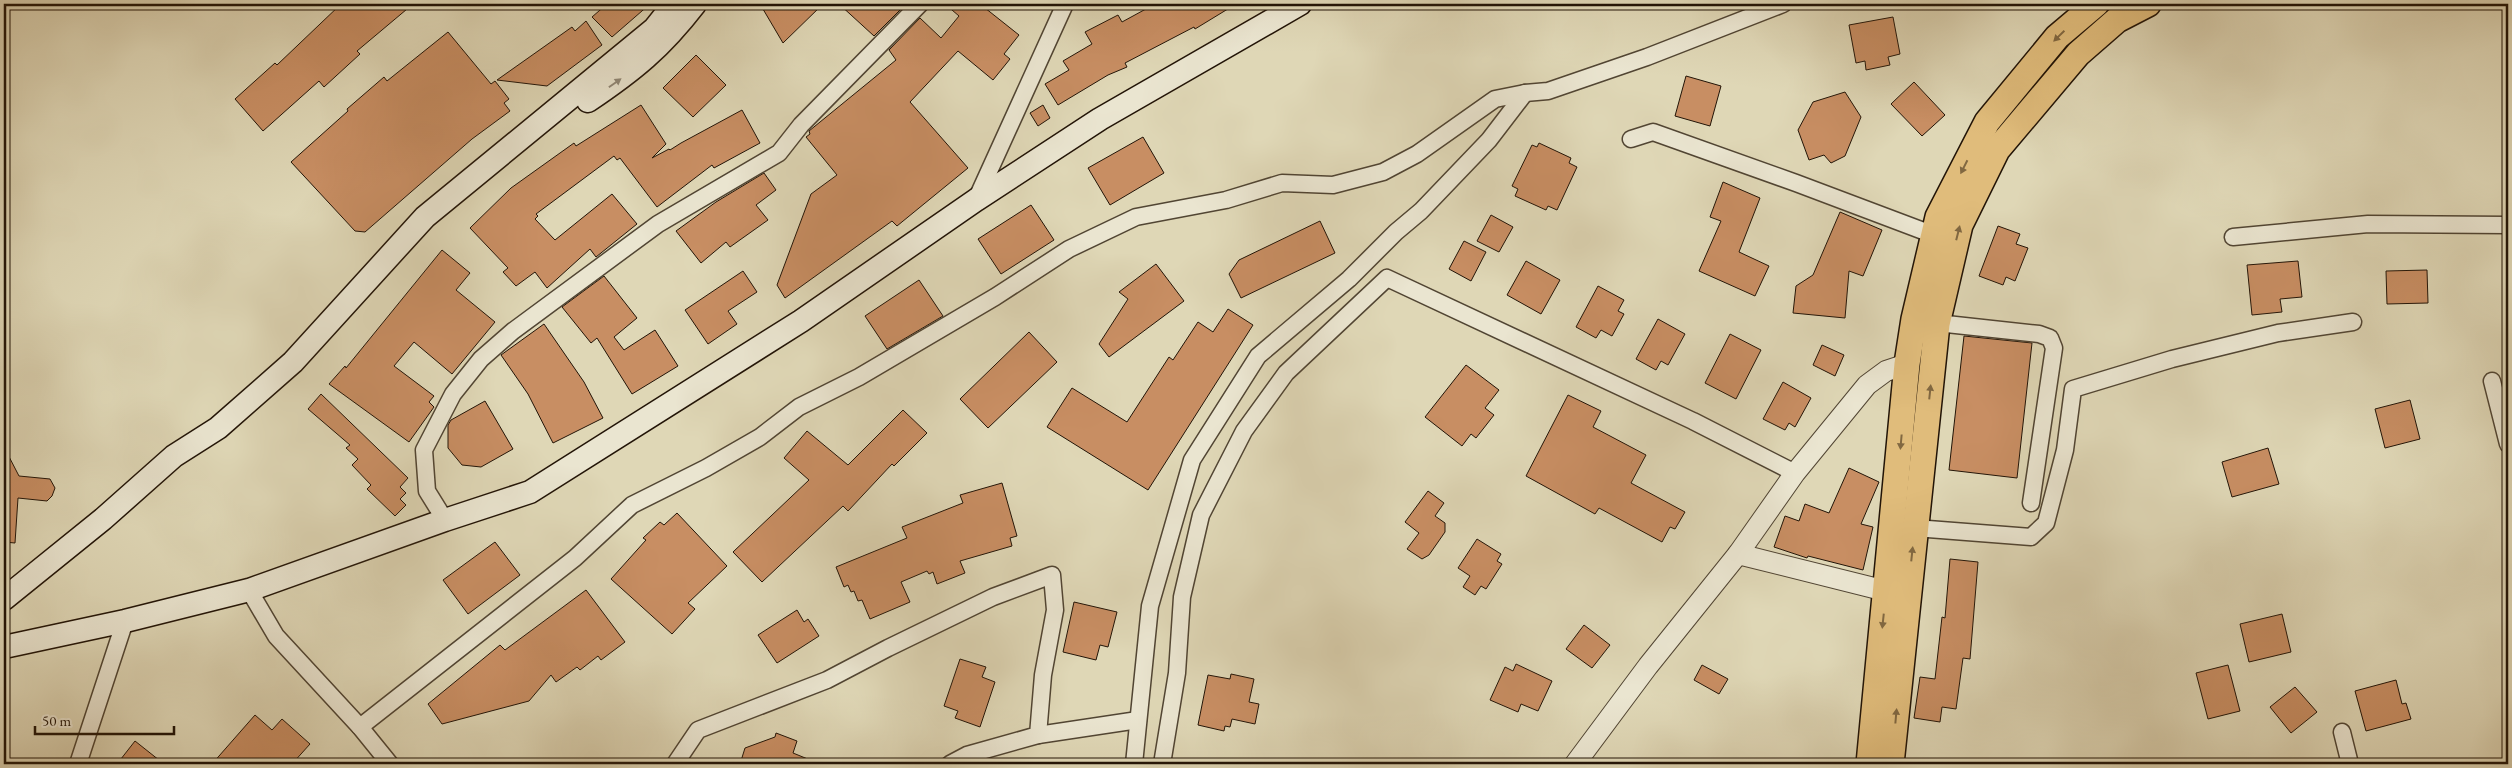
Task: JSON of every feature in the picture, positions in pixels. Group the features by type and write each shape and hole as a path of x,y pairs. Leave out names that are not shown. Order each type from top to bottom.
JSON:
{"main road":[{"path":"4,599 103,519 174,456 218,428 293,362 424,218 654,29 674,4"},
{"path":"501,156 537,137 634,69 670,36 695,4"},
{"path":"4,647 125,621 249,590 445,520 530,492 801,321 976,200 1100,119 1300,4"},
{"path":"1869,764 1897,593 1915,528 1925,321 1934,236 1938,217 1987,122 2057,37 2096,4"},
{"path":"1891,764 1907,364 1960,225 1997,150 2078,54 2117,20 2148,4"}],"street":[{"path":"445,520 427,491 424,450 453,394 481,359 513,331 658,224 779,153 801,125 920,4"},
{"path":"976,200 1066,4"},
{"path":"360,727 575,558 632,505 706,468 760,437 799,407 859,378 995,297 1069,249 1136,217 1226,200 1282,183 1333,185 1384,172 1417,154 1496,99 1525,93 1548,91 1611,70 1783,4"},
{"path":"1134,764 1150,606 1192,460 1258,356 1349,279 1421,211 1488,140 1525,93"},
{"path":"1631,139 1653,132 1806,186 1934,236"},
{"path":"2233,236 2368,224 2508,225"},
{"path":"1162,764 1177,672 1182,597 1201,515 1244,430 1286,373 1387,278 1693,421 1795,473"},
{"path":"1925,321 2039,334 2050,338 2054,348 2031,503"},
{"path":"1915,528 2031,537 2046,523 2065,450 2073,389 2172,359 2278,333 2353,322"},
{"path":"1575,764 1648,666 1738,554 1795,473 1867,385 1886,371 1907,364"},
{"path":"2492,381 2508,444"},
{"path":"1738,554 1897,593"},
{"path":"674,764 698,730 827,680 993,597 1052,575 1055,610 1043,674 1038,736"},
{"path":"249,590 276,636 360,727 390,764"},
{"path":"78,764 125,621"},
{"path":"950,764 967,755 1038,736 1138,720"},
{"path":"2342,732 2350,764"}],"building":[{"path":"341,4 413,4 357,51 360,54 324,87 319,81 263,131 235,99 275,63 277,65"},
{"path":"607,4 650,4 612,37 592,17"},
{"path":"760,4 823,4 783,43"},
{"path":"839,4 904,4 905,5 874,36"},
{"path":"945,4 980,4 1019,35 1004,54 1010,59 993,80 958,51 910,102 968,168 897,226 892,221 785,298 777,285 811,194 837,175 806,137 810,134 809,131 896,60 889,50 920,18 941,38 959,16"},
{"path":"1155,4 1236,4 1195,29 1194,27 1125,63 1127,67 1108,75 1058,105 1045,84 1069,70 1063,61 1092,44 1085,32 1118,15 1122,22"},
{"path":"1893,17 1900,54 1888,57 1890,65 1866,70 1865,61 1856,63 1849,25"},
{"path":"586,21 602,45 547,86 497,80 572,27 575,31"},
{"path":"448,32 491,84 495,81 509,99 504,103 510,111 472,139 365,232 355,231 291,162 384,77 387,81"},
{"path":"696,55 726,85 693,117 663,88"},
{"path":"1686,76 1721,86 1710,126 1675,116"},
{"path":"1914,82 1945,115 1922,136 1891,104"},
{"path":"1845,92 1861,117 1845,156 1831,163 1824,155 1809,160 1798,130 1813,102"},
{"path":"641,105 666,144 652,158 742,110 760,143 714,168 712,165 657,207 620,158 617,160 614,156 536,214 538,216 535,219 555,240 612,194 637,224 596,257 590,249 547,288 535,272 516,286 503,272 508,268 470,228 511,188 574,143 576,146"},
{"path":"1043,105 1050,118 1038,126 1030,113"},
{"path":"1143,137 1164,173 1110,205 1088,168"},
{"path":"1539,143 1571,158 1569,163 1577,167 1557,210 1548,206 1546,210 1515,196 1518,189 1512,186 1532,145 1537,147"},
{"path":"764,173 776,190 756,205 768,220 730,247 726,242 701,263 676,231 716,202"},
{"path":"1723,182 1760,198 1739,252 1769,266 1755,296 1699,271 1721,221 1710,217"},
{"path":"1031,205 1054,240 1001,274 978,239"},
{"path":"1840,212 1882,230 1863,276 1849,271 1845,318 1793,313 1796,286 1813,275"},
{"path":"1491,215 1513,227 1499,252 1477,241"},
{"path":"1320,221 1335,253 1241,298 1229,274 1239,260"},
{"path":"1998,226 2020,234 2016,244 2028,248 2015,281 2006,277 2003,285 1979,276"},
{"path":"1464,241 1486,252 1471,281 1449,269"},
{"path":"442,250 470,273 456,290 495,322 452,374 414,342 394,366 434,396 429,402 434,407 409,442 329,384 345,366 346,368"},
{"path":"1526,261 1560,280 1541,314 1507,295"},
{"path":"2298,261 2302,297 2280,299 2282,312 2252,315 2247,265"},
{"path":"1156,264 1184,301 1109,357 1099,344 1128,299 1119,292"},
{"path":"2427,270 2428,303 2387,304 2386,271"},
{"path":"743,271 757,292 728,311 737,324 708,344 685,310"},
{"path":"604,276 637,318 614,337 624,350 655,330 678,366 632,394 597,338 591,343 562,307"},
{"path":"919,280 943,316 887,349 865,316"},
{"path":"1598,286 1624,300 1618,311 1624,314 1612,336 1601,330 1596,338 1576,327"},
{"path":"1228,309 1253,325 1148,490 1047,427 1072,388 1127,422 1169,357 1173,360 1198,322 1213,332"},
{"path":"1658,319 1685,334 1668,365 1661,361 1656,370 1636,359"},
{"path":"544,324 584,382 603,418 553,443 528,394 501,355"},
{"path":"1029,332 1057,362 988,428 960,399"},
{"path":"1730,334 1761,350 1736,399 1705,383"},
{"path":"1964,336 2032,343 2017,478 1949,470"},
{"path":"1822,345 1844,355 1835,376 1813,365"},
{"path":"1466,365 1499,390 1485,408 1494,415 1476,438 1471,434 1462,446 1425,417"},
{"path":"1783,382 1811,398 1795,427 1789,423 1785,430 1763,419"},
{"path":"321,394 408,478 400,487 406,493 400,499 406,505 395,516 367,489 371,485 352,465 358,459 346,448 350,445 308,409"},
{"path":"1568,395 1601,411 1593,427 1646,455 1631,483 1685,512 1675,529 1670,527 1662,542 1599,508 1595,514 1526,476"},
{"path":"2410,400 2420,439 2385,448 2375,409"},
{"path":"485,401 513,449 481,467 462,465 448,448 448,425 451,420"},
{"path":"903,410 927,433 894,466 892,464 848,511 843,506 762,582 733,552 809,480 784,458 807,431 848,465"},
{"path":"4,447 19,476 50,479 55,488 52,496 47,501 18,498 15,543 4,542"},
{"path":"2268,448 2279,484 2232,497 2222,462"},
{"path":"1849,468 1879,482 1861,524 1873,527 1863,570 1808,556 1807,558 1774,547 1785,516 1799,521 1805,504 1829,513"},
{"path":"1002,483 1017,536 1010,538 1012,546 960,561 965,573 937,584 933,572 929,574 927,571 901,582 910,602 870,619 862,600 858,601 854,591 851,592 848,585 844,587 836,567 907,538 902,527 963,503 960,495"},
{"path":"1428,491 1444,503 1435,516 1445,523 1445,532 1429,555 1422,559 1407,549 1419,533 1405,522"},
{"path":"677,513 727,566 688,603 695,609 672,634 611,579 646,540 643,538 660,522 664,525"},
{"path":"1477,539 1501,554 1497,561 1502,564 1486,589 1481,586 1475,595 1463,587 1470,576 1458,568"},
{"path":"495,542 520,575 468,614 443,580"},
{"path":"1950,559 1978,562 1970,659 1963,658 1956,709 1942,707 1940,722 1914,718 1920,677 1935,679 1942,617 1945,618"},
{"path":"586,590 625,642 601,660 598,656 580,670 577,667 556,682 551,675 529,701 442,724 428,704 500,645 505,650"},
{"path":"1074,602 1117,612 1108,647 1100,645 1096,660 1063,652"},
{"path":"797,610 804,622 808,619 819,636 777,663 758,635"},
{"path":"2282,614 2291,652 2249,662 2240,624"},
{"path":"1584,625 1610,645 1592,668 1566,649"},
{"path":"960,659 986,667 982,677 995,682 980,727 955,718 958,711 944,706"},
{"path":"1516,664 1552,681 1538,711 1521,704 1518,712 1490,700 1505,667 1513,671"},
{"path":"1702,665 1728,679 1719,694 1694,680"},
{"path":"2228,665 2240,711 2208,719 2196,673"},
{"path":"1231,674 1254,679 1249,702 1259,704 1255,724 1232,719 1230,727 1225,726 1224,731 1198,725 1208,675 1230,679"},
{"path":"2396,680 2402,704 2406,703 2411,719 2366,731 2355,691"},
{"path":"2295,687 2317,712 2291,733 2270,707"},
{"path":"255,715 272,730 282,719 310,744 292,764 212,764"},
{"path":"776,733 797,741 793,753 820,764 740,764 745,748 775,737"},
{"path":"135,741 164,764 117,764"}]}
